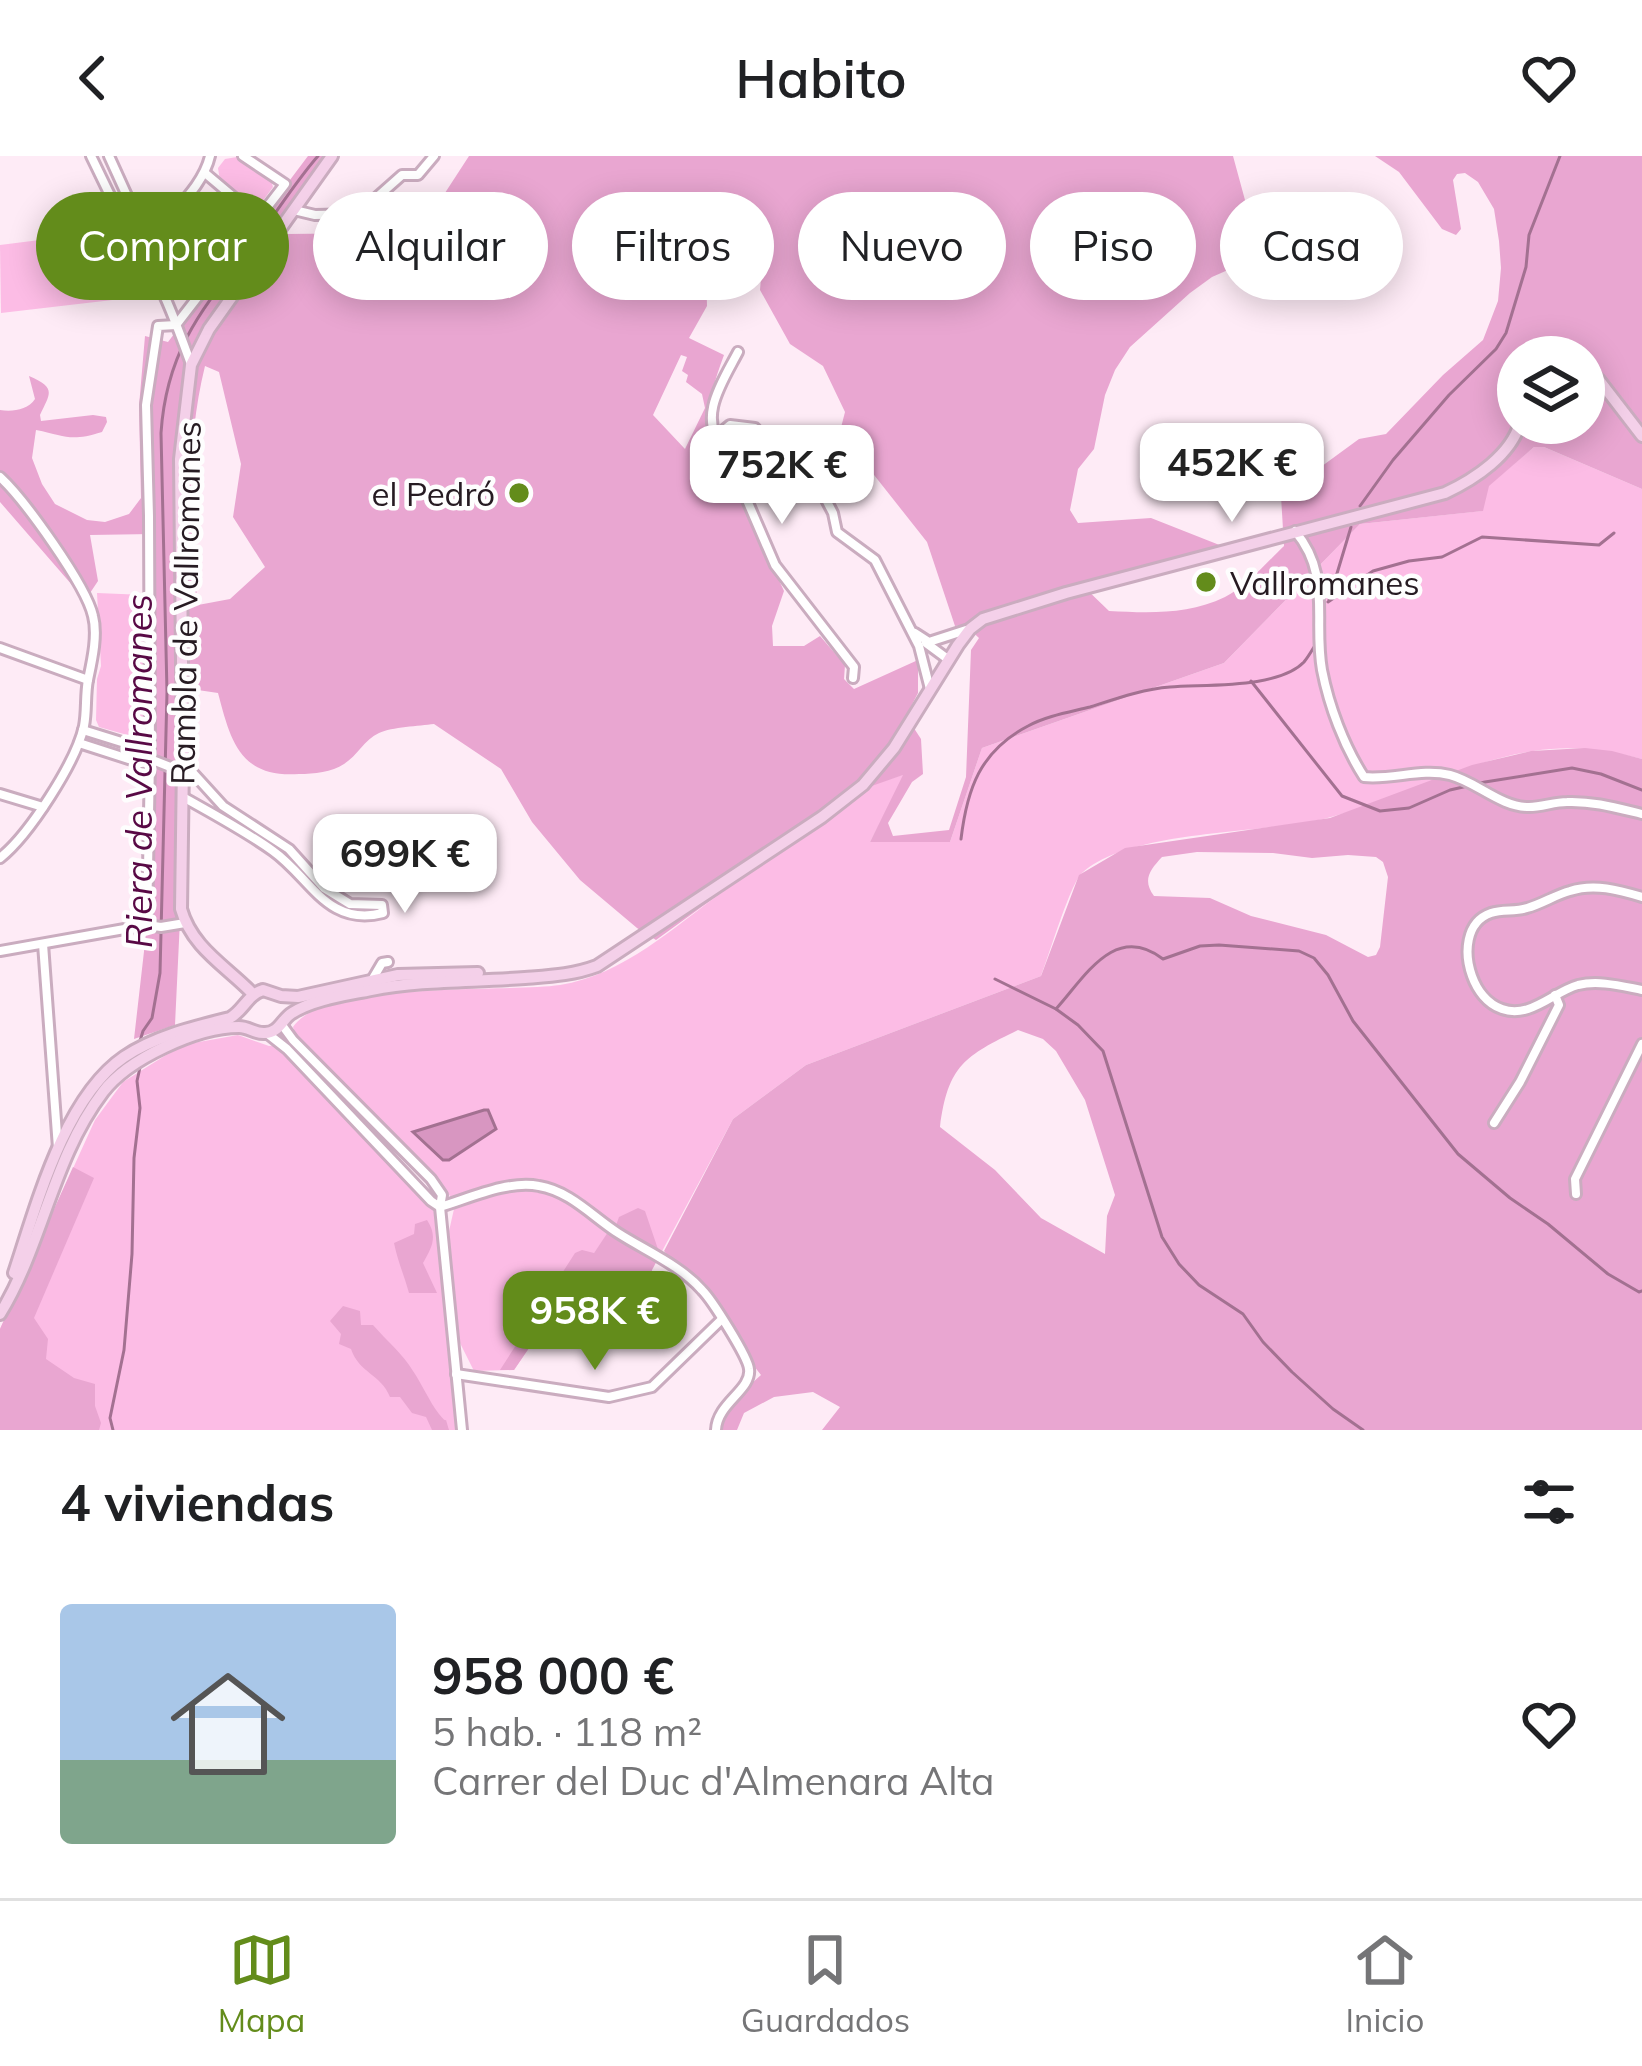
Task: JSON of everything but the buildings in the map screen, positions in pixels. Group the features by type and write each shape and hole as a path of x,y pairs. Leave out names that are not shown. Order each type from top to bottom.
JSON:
{"main road":[{"name":"Rambla de Vallromanes","path":"289,216 332,156"},
{"name":"Rambla de Vallromanes","path":"184,922 180,459 191,365 228,300"},
{"path":"1605,388 1642,436"},
{"path":"1,1309 14,1292 64,1148 97,1084 119,1060 230,1018 263,990 281,997 380,982 541,977 584,971 611,958 851,796 881,766 930,690 944,655 983,619 1445,493 1510,444"},
{"path":"184,922 199,946 253,994"},
{"path":"158,1045 224,1028 267,1034 302,1008 406,974 541,977"},
{"path":"281,997 284,1021"},
{"path":"244,1006 250,1028"},
{"path":"1,1309 50,1167 64,1148"}],"street":[{"path":"91,156 108,192"},
{"path":"109,156 126,192"},
{"path":"190,192 205,173 210,156"},
{"path":"242,156 285,184 279,192"},
{"path":"294,210 315,215 358,214 402,175 418,175 434,156"},
{"path":"205,173 227,192"},
{"path":"164,300 191,365"},
{"name":"Rambla de Vallromanes","path":"147,925 151,759 146,405 158,326 176,325 195,300"},
{"path":"738,352 714,400 714,438 724,447 775,566 854,667 853,678"},
{"path":"714,438 730,425 754,428 785,467 823,494 837,532 871,554 910,627 930,690"},
{"path":"0,478 60,554 94,617 92,669 79,743 43,807 14,847 0,858"},
{"path":"1295,531 1314,560 1321,592 1322,672 1340,729 1364,777 1451,776 1525,807 1602,804 1642,814"},
{"path":"910,627 944,655"},
{"path":"920,639 929,642 970,629"},
{"path":"0,648 88,680"},
{"path":"925,668 928,657 944,655"},
{"path":"83,730 143,749 151,759"},
{"path":"79,743 141,764 151,759 183,766 200,781 235,816 289,849 324,888 350,904 382,905 383,913 360,916 324,902 276,853 183,794 200,781"},
{"path":"0,794 43,807"},
{"path":"183,821 200,807"},
{"path":"1642,897 1580,888 1527,909 1495,911 1477,923 1468,944 1474,982 1501,1009 1522,1011 1592,982 1642,990"},
{"path":"0,951 184,922"},
{"path":"43,944 64,1148"},
{"path":"380,982 388,962 406,974"},
{"path":"1494,1123 1559,1005 1555,995"},
{"path":"284,1021 293,1040 442,1195 462,1430"},
{"path":"267,1034 440,1207 517,1185 555,1190 704,1291 751,1374 716,1417 716,1430"},
{"path":"1576,1194 1575,1179 1642,1044"},
{"path":"0,1274 15,1269"},
{"path":"456,1374 609,1397 652,1388 722,1320"}],"shaded area":[{"path":"308,156 337,156 290,221 289,192 281,192"},
{"path":"469,156 1233,156 1243,192 1220,192 1220,273 1196,289 1196,192 1030,192 1030,300 1182,300 1130,347 1115,370 1094,449 1078,469 1070,510 1078,523 1151,518 1222,546 1081,584 1109,611 1182,610 1225,597 1248,581 1284,546 1281,496 1359,439 1386,434 1483,340 1498,301 1501,268 1494,209 1478,182 1465,173 1457,174 1453,180 1461,229 1456,235 1442,229 1399,172 1375,156 1642,156 1642,489 1544,447 1534,447 1489,486 1483,511 1360,524 1224,663 982,748 950,842 870,842 903,775 866,788 656,940 580,880 532,822 501,769 434,724 379,733 334,769 279,774 263,770 241,753 218,693 191,689 175,1025 134,1039 146,934 154,770 152,534 90,535 98,581 84,602 0,502 0,410 32,403 29,376 49,392 41,421 106,417 102,432 82,437 36,430 32,458 55,504 87,520 105,522 129,514 141,498 139,406 145,336 168,342 200,300 289,300 289,234 313,234 313,300 548,300 548,192 446,192","holes":["572,192 774,192 774,300 766,300 790,344 823,366 845,412 836,447 853,463 863,461 927,542 955,626 965,625 979,638 971,650 966,777 949,830 893,836 888,823 912,782 923,774 921,739 906,716 918,693 918,660 854,689 844,679 845,665 820,636 804,646 773,646 772,626 784,591 724,461 709,450 710,401 724,355 689,338 707,300 572,300","681,355 687,357 682,371 688,375 686,382 702,394 705,408 685,449 653,415","205,366 219,372 241,464 233,517 265,567 230,599 198,605 191,485"]},
{"path":"237,157 271,180 273,187 269,192 234,192 220,181 218,168 225,159"},
{"path":"36,240 36,300 112,300 1,313 0,245"},
{"path":"1534,447 1544,447 1642,489 1642,759 1588,749 1533,751 1481,763 1331,817 1165,840 1104,858 1077,880 1041,976 806,1065 733,1119 660,1255 608,1233 514,1370 474,1371 458,1339 447,1240 454,1209 451,1197 297,1039 293,1027 311,1012 376,995 560,985 605,971 667,934 866,787 905,774 870,842 950,842 982,748 1224,663 1360,524 1482,511 1488,486"},
{"path":"97,593 145,595 145,740 99,727 96,720 101,666"},
{"path":"1585,748 1642,759 1642,1430 822,1430 840,1407 813,1392 774,1397 744,1413 737,1430 720,1430 729,1406 761,1375 664,1251 733,1119 806,1065 1041,976 1079,875 1125,848 1330,818 1472,765 1531,751","holes":["1197,852 1376,857 1388,877 1376,955 1368,957 1326,935 1251,916 1210,898 1154,896 1149,875 1162,857","1018,1030 1043,1039 1056,1051 1085,1100 1115,1195 1107,1216 1105,1254 1041,1218 995,1170 940,1127 948,1089 962,1065"]},
{"path":"238,1035 277,1045 429,1202 453,1372 461,1372 467,1430 0,1430 0,1329 95,1120 123,1082 182,1045"},
{"path":"484,1110 496,1129 449,1160 443,1160 413,1132"},
{"path":"73,1167 94,1178 34,1318 48,1339 46,1359 74,1378 95,1384 101,1423 99,1430 0,1430 0,1329"},
{"path":"638,1208 645,1211 660,1255 652,1270 653,1283 615,1325 608,1315 610,1307 579,1281 514,1370 500,1370 575,1253 594,1253 608,1232 613,1234 619,1217"},
{"path":"427,1220 433,1242 423,1263 437,1293 409,1293 394,1243 414,1234 415,1224"},
{"path":"343,1306 360,1311 361,1325 373,1325 404,1359 449,1430 432,1430 426,1417 412,1413 400,1397 390,1397 351,1349 339,1344 341,1334 330,1321"}],"waterway":[{"name":"Riera de Vallromanes","path":"140,1041 152,1018 160,973 167,692 161,433 165,401 194,324 318,156"},
{"path":"1360,506 1393,460 1506,333 1526,267 1529,235 1560,156"},
{"path":"1329,600 1351,527"},
{"path":"1328,602 1373,571 1442,557 1482,537 1599,545 1614,533"},
{"path":"961,839 979,773 998,747 1028,726 1150,690 1277,677 1304,662 1314,647"},
{"path":"1251,681 1342,796 1380,811 1409,808 1450,790 1485,782 1572,768 1642,790"},
{"path":"1056,1009 1102,958 1130,947 1163,959 1200,946 1219,945 1299,951 1314,958 1353,1021 1458,1154 1608,1274 1642,1291"},
{"path":"995,979 1056,1009 1103,1051 1162,1237 1179,1264 1199,1285 1243,1314 1292,1372 1363,1430"},
{"name":"Riera de Vallromanes","path":"113,1430 110,1418 124,1350 132,1254 141,1063"}],"place":[{"name":"el Pedró","path":"519,493"},
{"name":"Vallromanes","path":"1206,582"}]}
